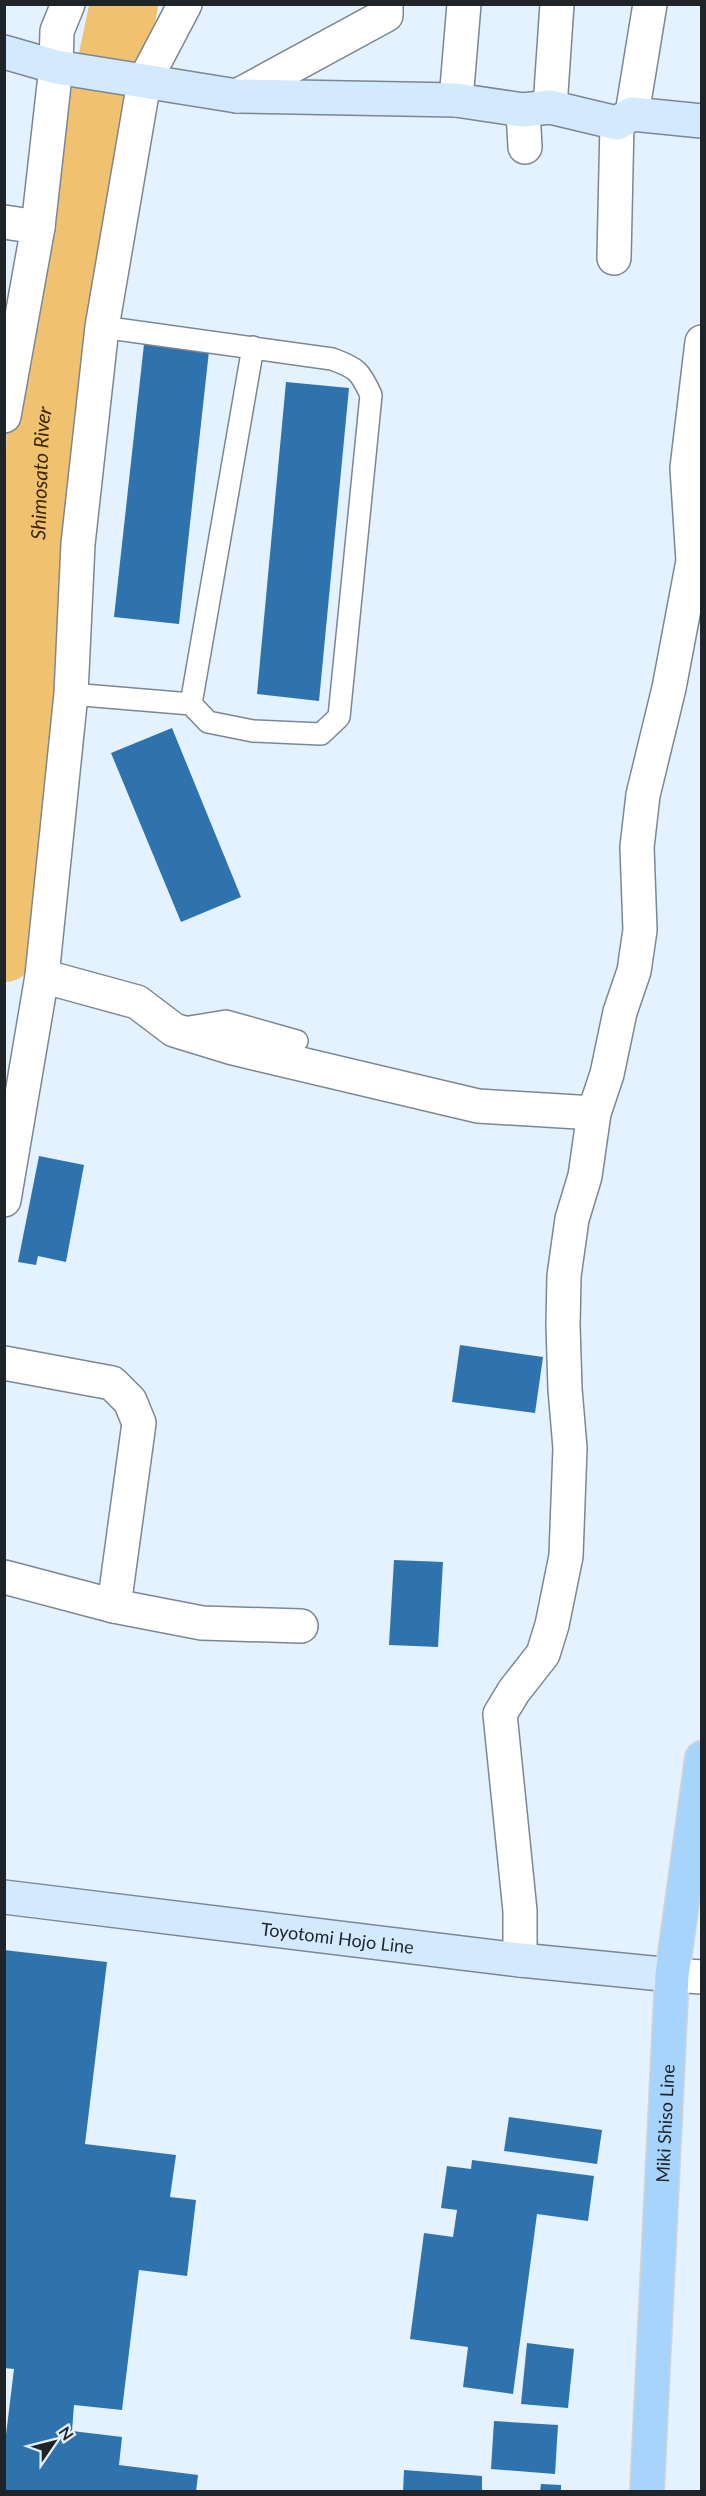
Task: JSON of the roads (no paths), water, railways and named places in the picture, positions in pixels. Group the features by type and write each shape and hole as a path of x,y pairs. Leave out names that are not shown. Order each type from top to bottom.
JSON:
{"main road":[{"name":"Miki Shiso Line","path":"647,2492 702,1758"}],"street":[{"path":"5,405 38,227 56,67 57,31 68,4"},
{"path":"4,1200 42,976 71,694 78,544 102,327 144,82 185,4"},
{"path":"237,96 386,15 386,4"},
{"path":"456,100 464,4"},
{"path":"525,147 537,109 557,4"},
{"path":"614,258 624,118 650,4"},
{"path":"4,52 56,67 237,96 456,100 624,118 702,122"},
{"path":"4,222 38,227"},
{"path":"520,1960 520,1911 500,1714 514,1691 543,1654 552,1625 566,1556 570,1449 564,1367 564,1276 572,1219 585,1176 594,1113 607,1074 620,1012 634,971 640,930 637,846 643,795 669,688 693,561 694,469 702,342"},
{"path":"42,976 137,1002 174,1030 233,1048 478,1106 594,1113"},
{"path":"4,1363 112,1383 130,1401 139,1423 114,1606"},
{"path":"4,1577 114,1606 202,1623 301,1626"},
{"name":"Toyotomi Hojo Line","path":"4,1897 520,1960 687,1976"}],"lane":[{"path":"71,694 190,704 208,722 253,731 321,734 339,717 371,395 362,375 353,366 332,359 102,327"},
{"path":"190,704 253,347"},
{"path":"174,1030 226,1021 297,1041"}],"waterway":[{"name":"Shimosato River","path":"4,948 30,772 41,422 68,307 87,181 124,4"}]}
